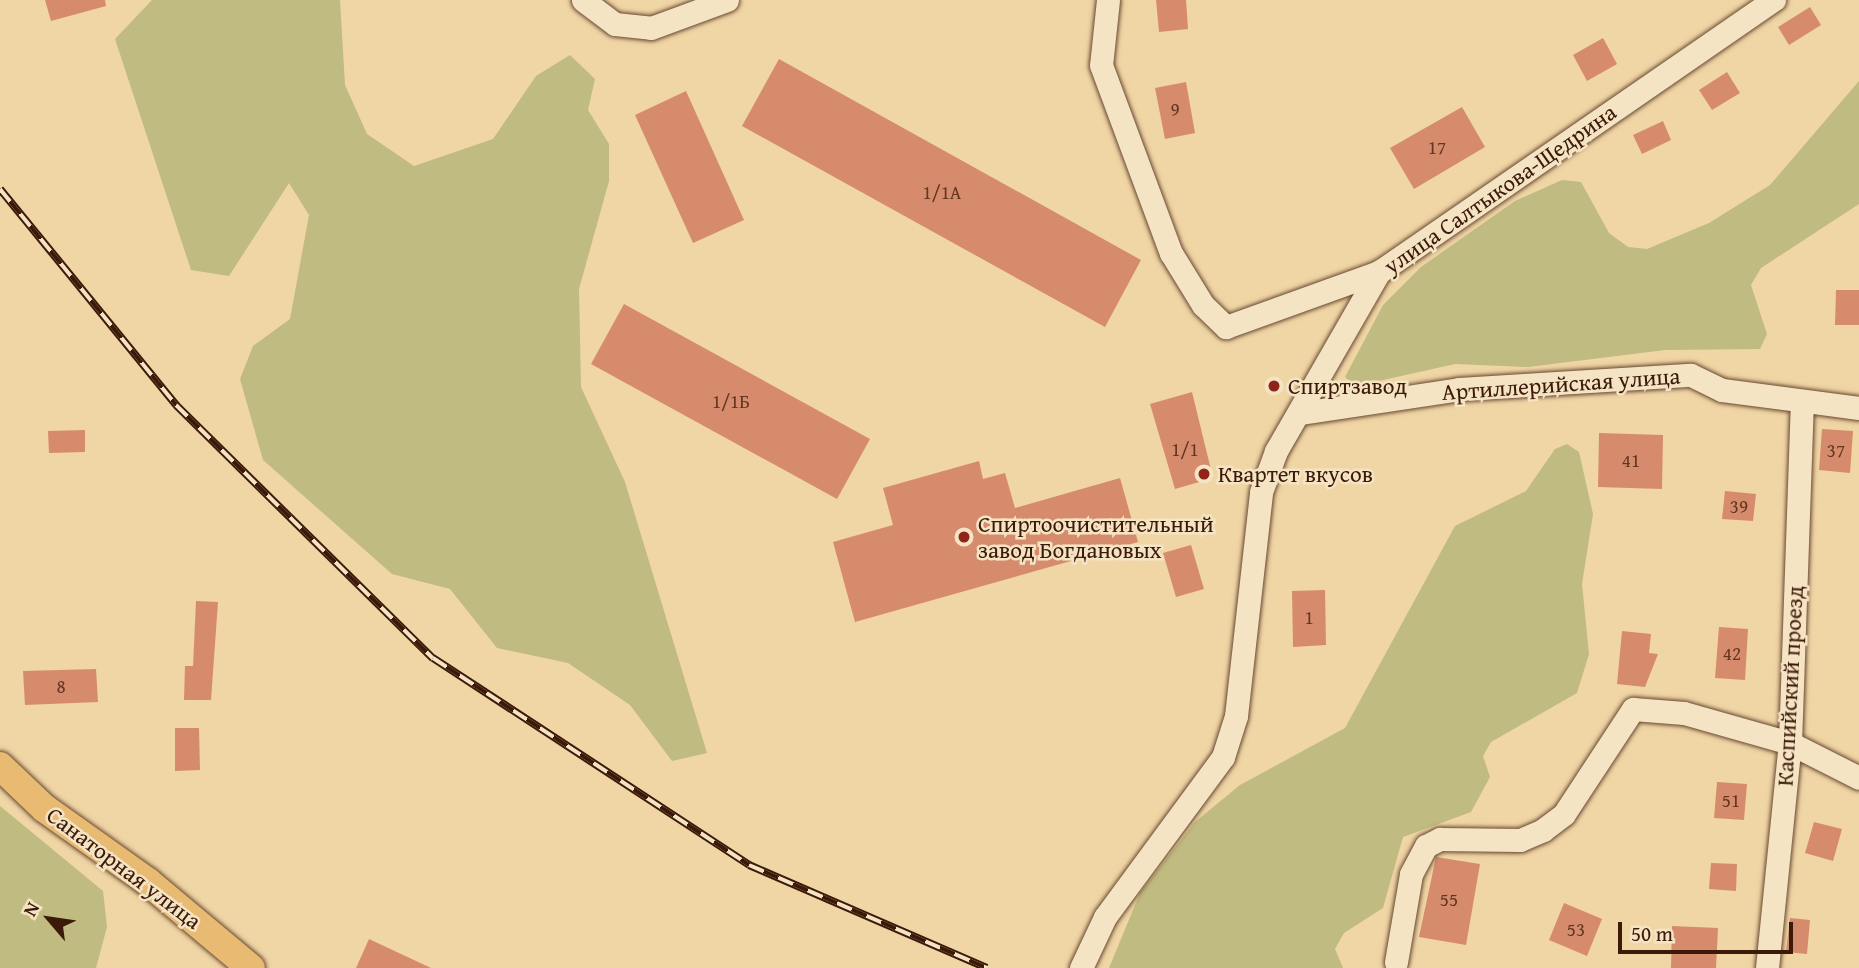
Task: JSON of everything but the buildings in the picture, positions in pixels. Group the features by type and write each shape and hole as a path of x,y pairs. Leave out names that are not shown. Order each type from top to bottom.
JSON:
{"main road":[{"name":"Санаторная улица","path":"0,766 44,808 148,882 251,968"}],"street":[{"path":"583,0 615,24 651,29 727,0"},
{"path":"1108,0 1101,65 1171,253 1203,305 1226,327 1379,272"},
{"name":"улица Салтыкова-Щедрина","path":"1081,968 1105,916 1223,757 1236,716 1261,492 1379,272 1774,0"},
{"name":"Артиллерийская улица","path":"1301,413 1459,389 1691,375 1722,390 1802,403 1859,408"},
{"name":"Каспийский проезд","path":"1767,968 1790,743 1802,403"},
{"path":"1396,962 1411,874 1426,846 1440,839 1520,840 1544,830 1564,814 1633,709 1684,713 1790,743 1859,778"}],"shaded area":[{"path":"152,0 340,0 345,85 367,134 414,166 493,139 536,76 570,55 595,79 588,110 609,144 609,181 579,289 581,387 625,482 707,753 672,761 630,705 568,663 497,648 450,589 392,574 263,460 240,379 253,346 290,319 309,215 289,183 229,276 191,270 115,39"},
{"path":"1859,81 1859,204 1761,268 1751,285 1767,334 1760,349 1665,350 1528,367 1455,364 1356,386 1345,377 1383,305 1421,267 1515,201 1562,180 1581,182 1609,233 1628,247 1647,249 1709,223 1770,185"},
{"path":"1567,444 1579,452 1593,514 1582,584 1589,654 1577,693 1491,742 1483,756 1490,777 1471,812 1403,837 1383,908 1344,933 1335,949 1343,968 1109,968 1140,893 1195,822 1240,785 1345,728 1455,526 1526,491 1555,449"},
{"path":"0,806 103,891 107,927 96,968 0,968"}],"railway":[{"path":"0,189 176,405 433,658 749,865 987,968"}],"place":[{"name":"Спиртзавод","path":"1274,386"},
{"name":"Квартет вкусов","path":"1204,474"},
{"name":"Спиртоочистительный завод Богдановых","path":"964,537"}]}
